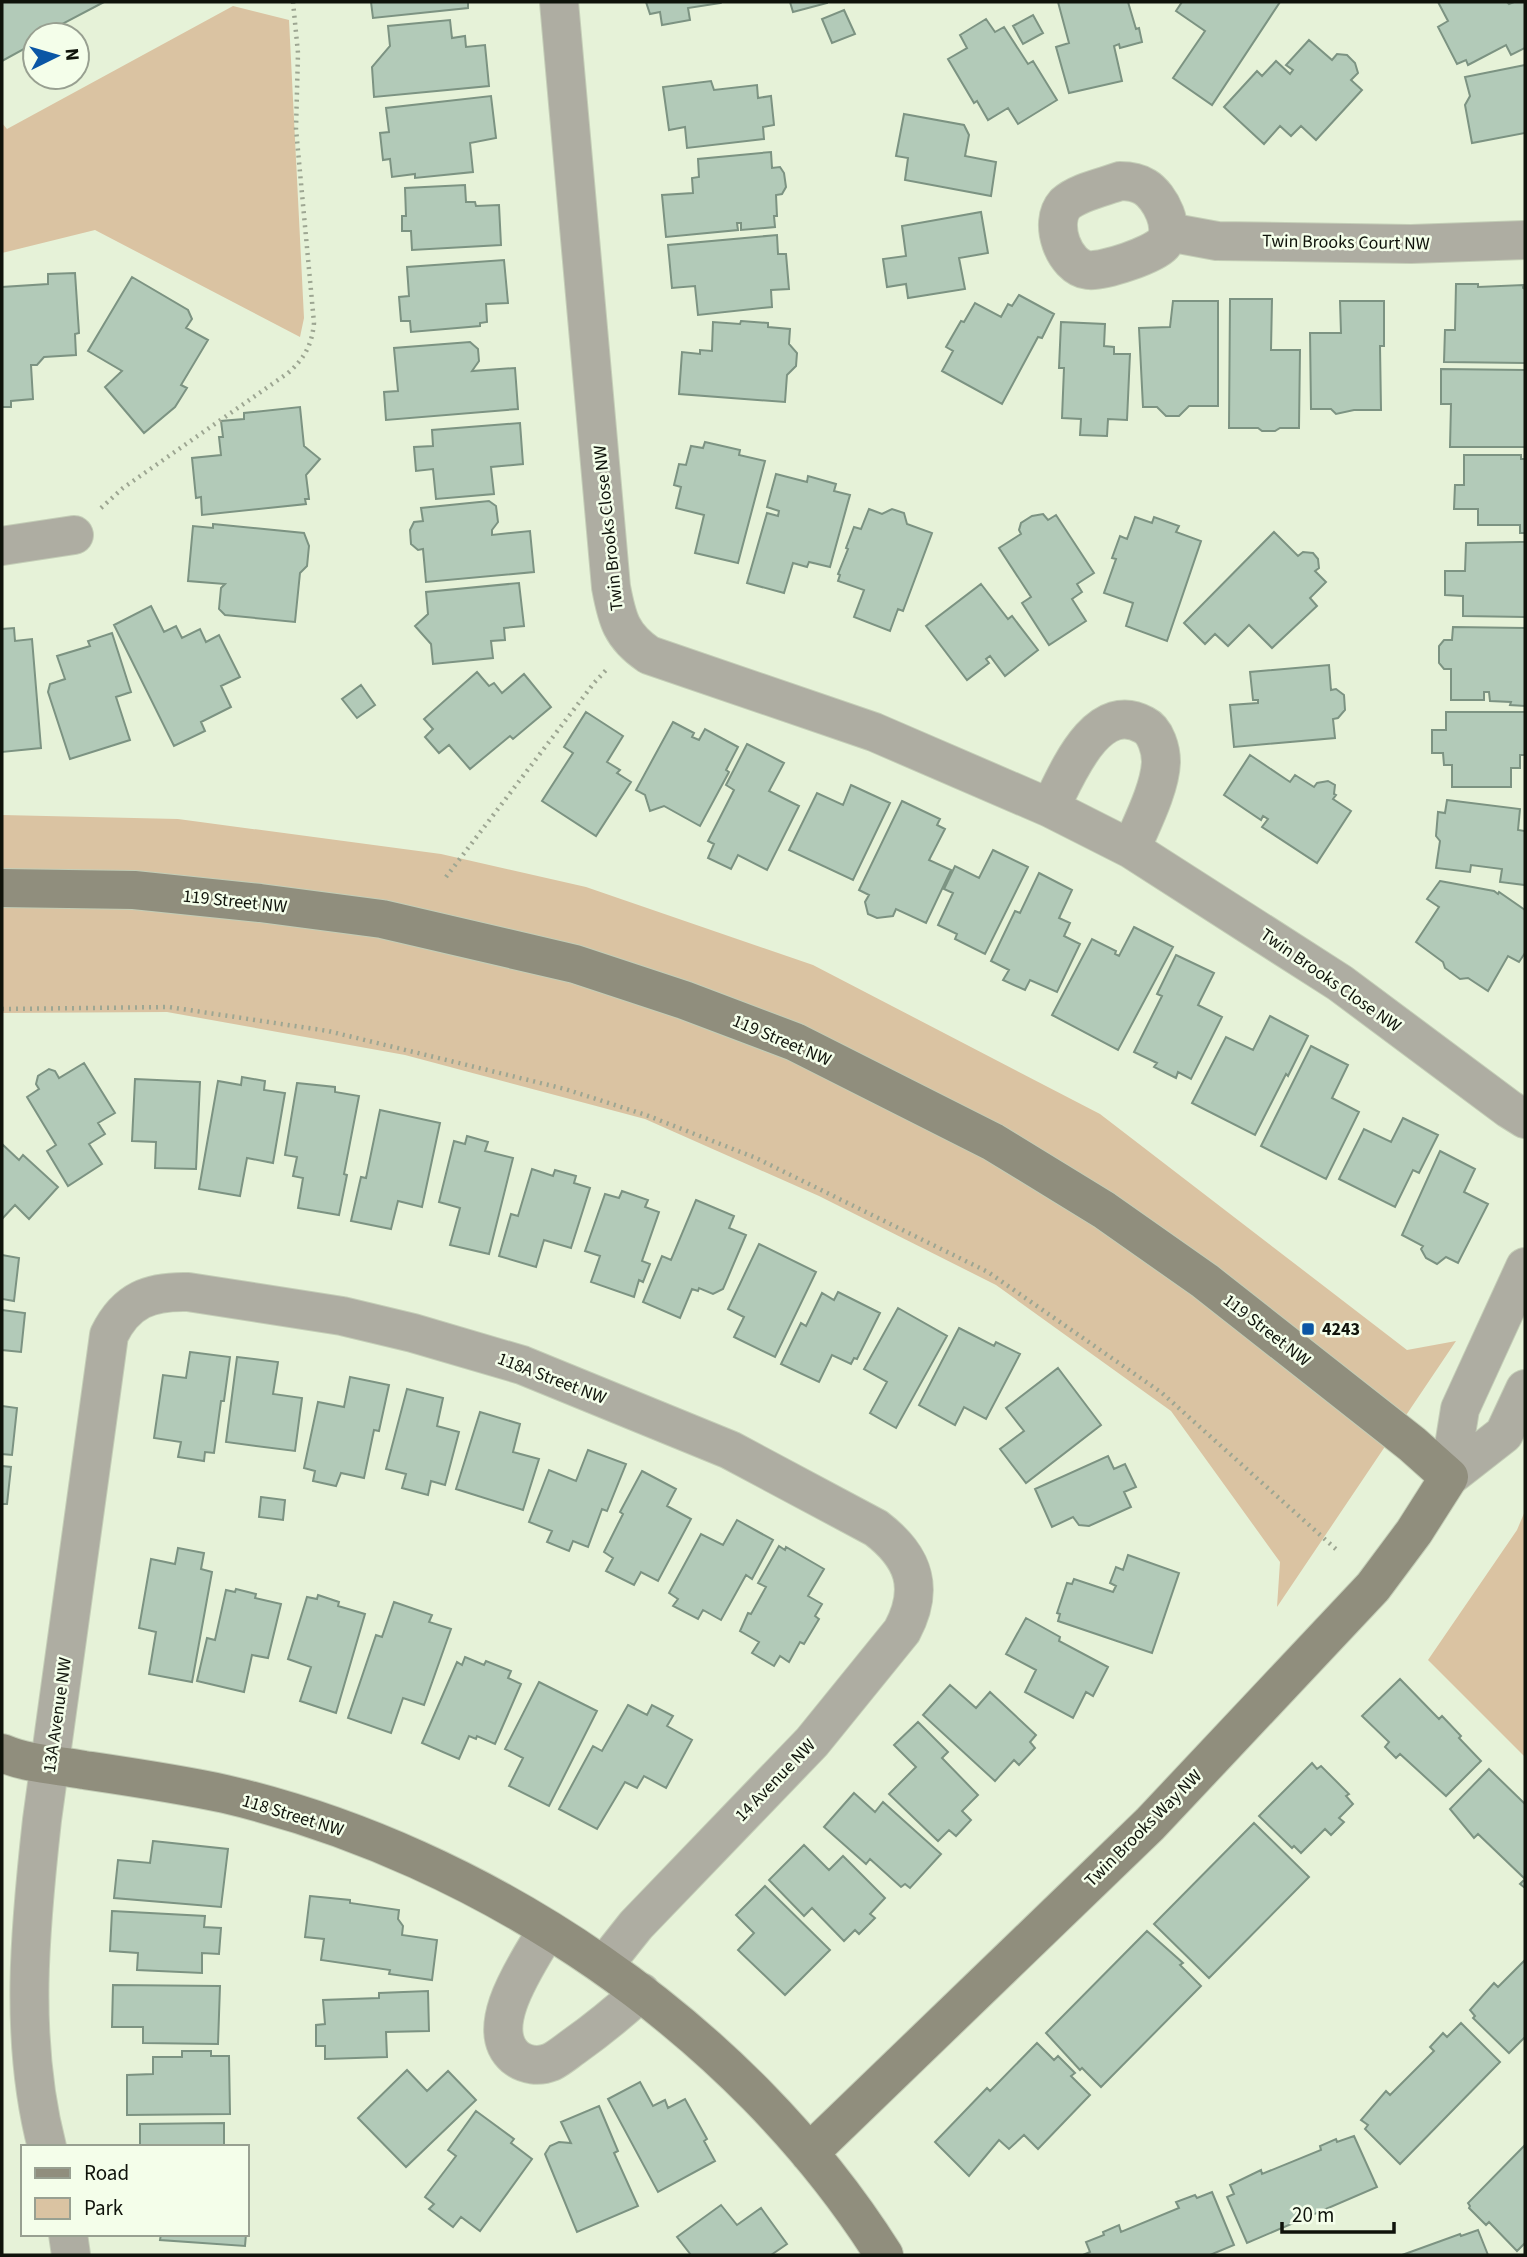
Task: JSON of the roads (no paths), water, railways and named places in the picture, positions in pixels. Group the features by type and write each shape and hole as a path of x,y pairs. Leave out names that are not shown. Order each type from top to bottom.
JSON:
{"street":[{"name":"Twin Brooks Close NW","path":"559,2 611,587 616,615 631,643 649,655 874,733 1050,808 1131,849 1340,983 1525,1119"},
{"name":"Twin Brooks Court NW","path":"1168,232 1231,241 1411,244 1525,240"},
{"path":"2,546 74,535"},
{"path":"1050,808 1075,759 1107,722 1126,719 1146,725 1161,747 1161,766 1131,849"},
{"name":"119 Street NW","path":"2,888 134,890 382,919 575,964 684,1000 795,1042 993,1142 1104,1210 1205,1281 1412,1444 1449,1477"},
{"path":"1449,1477 1460,1409 1525,1267"},
{"name":"118A Street NW","path":"142,1298 188,1292 342,1316 413,1332 522,1365 730,1450 876,1528 905,1555 914,1578"},
{"name":"13A Avenue NW","path":"47,2145 37,2098 32,2052 29,1972 33,1899 18,1762 109,1335 117,1318 142,1298"},
{"path":"1449,1477 1504,1434 1525,1389"},
{"name":"Twin Brooks Way NW","path":"809,2153 1150,1824 1373,1587 1415,1532 1449,1477"},
{"name":"14 Avenue NW","path":"605,1964 636,1925 812,1742 902,1631 911,1614 914,1578"},
{"name":"118 Street NW","path":"18,1762 225,1794 342,1829 465,1881 605,1964 702,2044 809,2153 852,2207 884,2255"},
{"path":"547,1930 524,1970 503,2019 504,2042 519,2060 541,2065 552,2062 604,2025 641,1992"},
{"path":"68,2236 71,2255"}],"place":[{"name":"4243","path":"1308,1329"}]}
